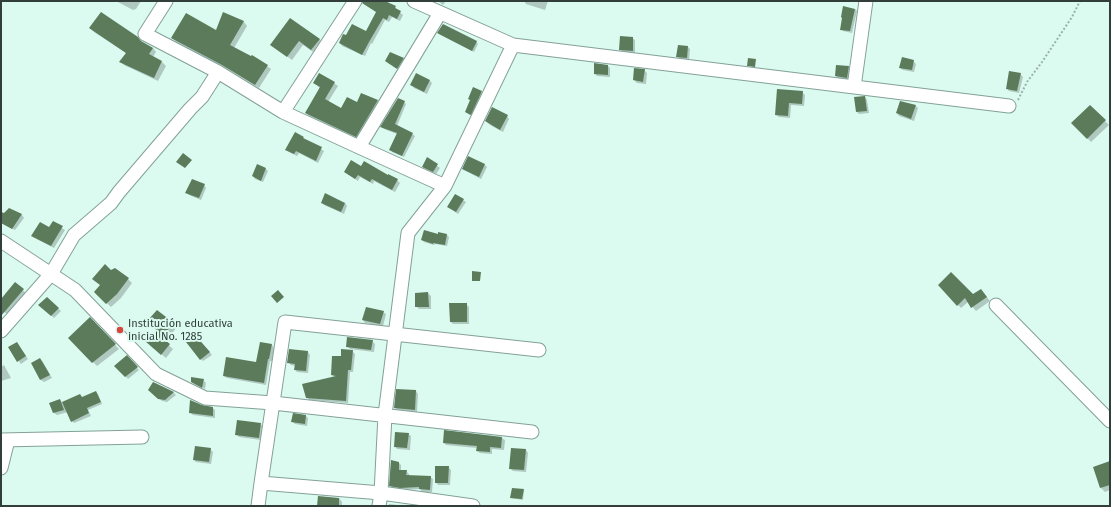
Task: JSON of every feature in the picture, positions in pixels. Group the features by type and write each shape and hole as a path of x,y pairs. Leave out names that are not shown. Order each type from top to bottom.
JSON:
{"street":[{"path":"166,1 145,34 218,72 283,112 445,186"},
{"path":"283,112 355,1"},
{"path":"414,1 513,45 1009,106"},
{"path":"854,87 866,1"},
{"path":"359,148 440,13"},
{"path":"379,506 385,415 408,233 445,186 513,45"},
{"path":"1,331 51,274 74,235 111,203 190,109 202,97 218,72"},
{"path":"1,241 75,290 156,374 205,398 273,403 532,432"},
{"path":"996,305 1110,421"},
{"path":"258,506 285,322 539,350"},
{"path":"1,468 5,440 142,437"},
{"path":"261,483 381,493 473,506"}],"path":[{"path":"1009,106 1016,104 1027,82 1072,17 1080,1"}],"building":[{"path":"363,1 385,1 396,6 395,8 401,11 397,19 389,15 387,20 383,18 362,55 339,43 343,34 346,35 352,24 366,31 376,12 362,3"},
{"path":"843,6 855,9 850,31 840,30"},
{"path":"101,12 153,48 149,54 162,61 154,78 119,62 126,53 89,28"},
{"path":"223,12 244,21 230,45 251,56 252,55 268,65 255,85 222,65 171,38 186,13 216,30"},
{"path":"290,18 320,39 311,50 299,41 287,57 270,45"},
{"path":"443,24 477,41 472,51 437,33"},
{"path":"620,36 633,37 633,51 619,50"},
{"path":"678,45 688,46 687,58 676,57"},
{"path":"390,52 404,58 397,69 385,61"},
{"path":"902,57 914,60 912,70 899,68"},
{"path":"748,58 756,59 755,67 747,66"},
{"path":"594,63 608,65 608,75 594,74"},
{"path":"836,65 849,66 847,78 835,76"},
{"path":"634,68 645,69 643,82 633,80"},
{"path":"1009,71 1021,73 1017,91 1006,89"},
{"path":"319,73 335,82 325,99 341,108 347,97 357,102 361,93 378,100 356,137 305,113 320,87 313,83"},
{"path":"416,73 430,80 424,92 410,85"},
{"path":"473,87 482,91 471,115 465,112"},
{"path":"777,89 803,91 802,104 789,103 788,116 775,115"},
{"path":"865,96 867,111 856,112 854,97"},
{"path":"398,98 405,101 395,124 413,133 402,156 389,150 397,133 380,127"},
{"path":"900,101 916,105 911,119 896,113"},
{"path":"1090,105 1106,120 1087,139 1071,123"},
{"path":"492,107 508,115 500,130 485,121"},
{"path":"295,132 304,137 303,138 322,147 316,161 296,151 294,154 285,150"},
{"path":"183,153 192,160 185,168 176,162"},
{"path":"468,156 485,164 479,177 462,169"},
{"path":"427,157 438,164 433,172 422,167"},
{"path":"351,160 361,166 364,161 398,179 392,190 372,179 370,182 358,175 355,179 344,172"},
{"path":"257,164 266,168 261,181 252,176"},
{"path":"192,179 205,184 199,198 185,193"},
{"path":"325,193 345,203 341,212 321,203"},
{"path":"455,194 464,199 456,212 447,207"},
{"path":"9,208 22,214 12,229 1,223 1,212 4,213"},
{"path":"53,221 63,226 51,246 31,236 40,222 49,227"},
{"path":"424,230 438,234 438,232 447,234 445,245 433,244 421,240"},
{"path":"105,264 111,270 115,268 129,278 117,294 106,304 94,292 100,285 92,279"},
{"path":"472,271 481,272 480,281 472,281"},
{"path":"951,272 973,294 981,289 987,297 971,308 965,298 957,306 938,285"},
{"path":"15,282 24,289 1,316 1,299"},
{"path":"278,290 284,297 277,303 271,296"},
{"path":"428,292 429,307 415,307 415,293"},
{"path":"47,297 59,308 51,316 38,305"},
{"path":"449,303 467,303 467,322 450,322"},
{"path":"366,307 384,311 380,324 362,320"},
{"path":"157,310 170,320 171,319 174,323 161,337 170,344 161,355 145,341 157,331 148,320"},
{"path":"90,317 116,344 92,363 68,338"},
{"path":"195,335 210,352 200,360 186,342"},
{"path":"347,337 373,340 371,350 346,347"},
{"path":"17,342 26,356 17,362 8,347"},
{"path":"260,342 272,344 264,383 223,376 226,357 256,362"},
{"path":"289,349 308,351 306,371 294,370 295,364 287,363"},
{"path":"341,349 353,350 351,370 348,370 346,401 306,398 302,384 336,376 331,375 332,356 341,356"},
{"path":"127,355 138,367 125,377 114,366"},
{"path":"40,358 50,375 40,380 31,363"},
{"path":"191,377 204,379 202,388 191,382"},
{"path":"153,382 174,392 165,400 158,399 148,390"},
{"path":"396,389 416,390 415,410 394,408"},
{"path":"96,391 101,402 87,408 89,413 71,422 62,402 80,394 82,397"},
{"path":"60,399 64,410 53,413 49,403"},
{"path":"190,400 202,405 213,407 213,416 189,413"},
{"path":"293,413 306,415 305,424 291,422"},
{"path":"237,420 261,423 259,438 235,435"},
{"path":"444,430 502,437 501,448 490,447 490,452 476,451 477,446 443,443"},
{"path":"395,432 409,433 407,448 394,447"},
{"path":"195,446 211,448 209,462 193,460"},
{"path":"511,448 526,449 524,470 509,469"},
{"path":"391,460 399,462 399,470 407,470 406,475 431,476 430,490 419,489 419,487 400,488 389,486"},
{"path":"1110,461 1110,485 1100,488 1093,467"},
{"path":"435,466 449,466 448,483 435,483"},
{"path":"512,488 524,489 522,499 510,498"},
{"path":"318,496 339,498 339,506 317,506"}],"place":[{"name":"Institución educativa inicial No. 1285","path":"120,330"}]}
